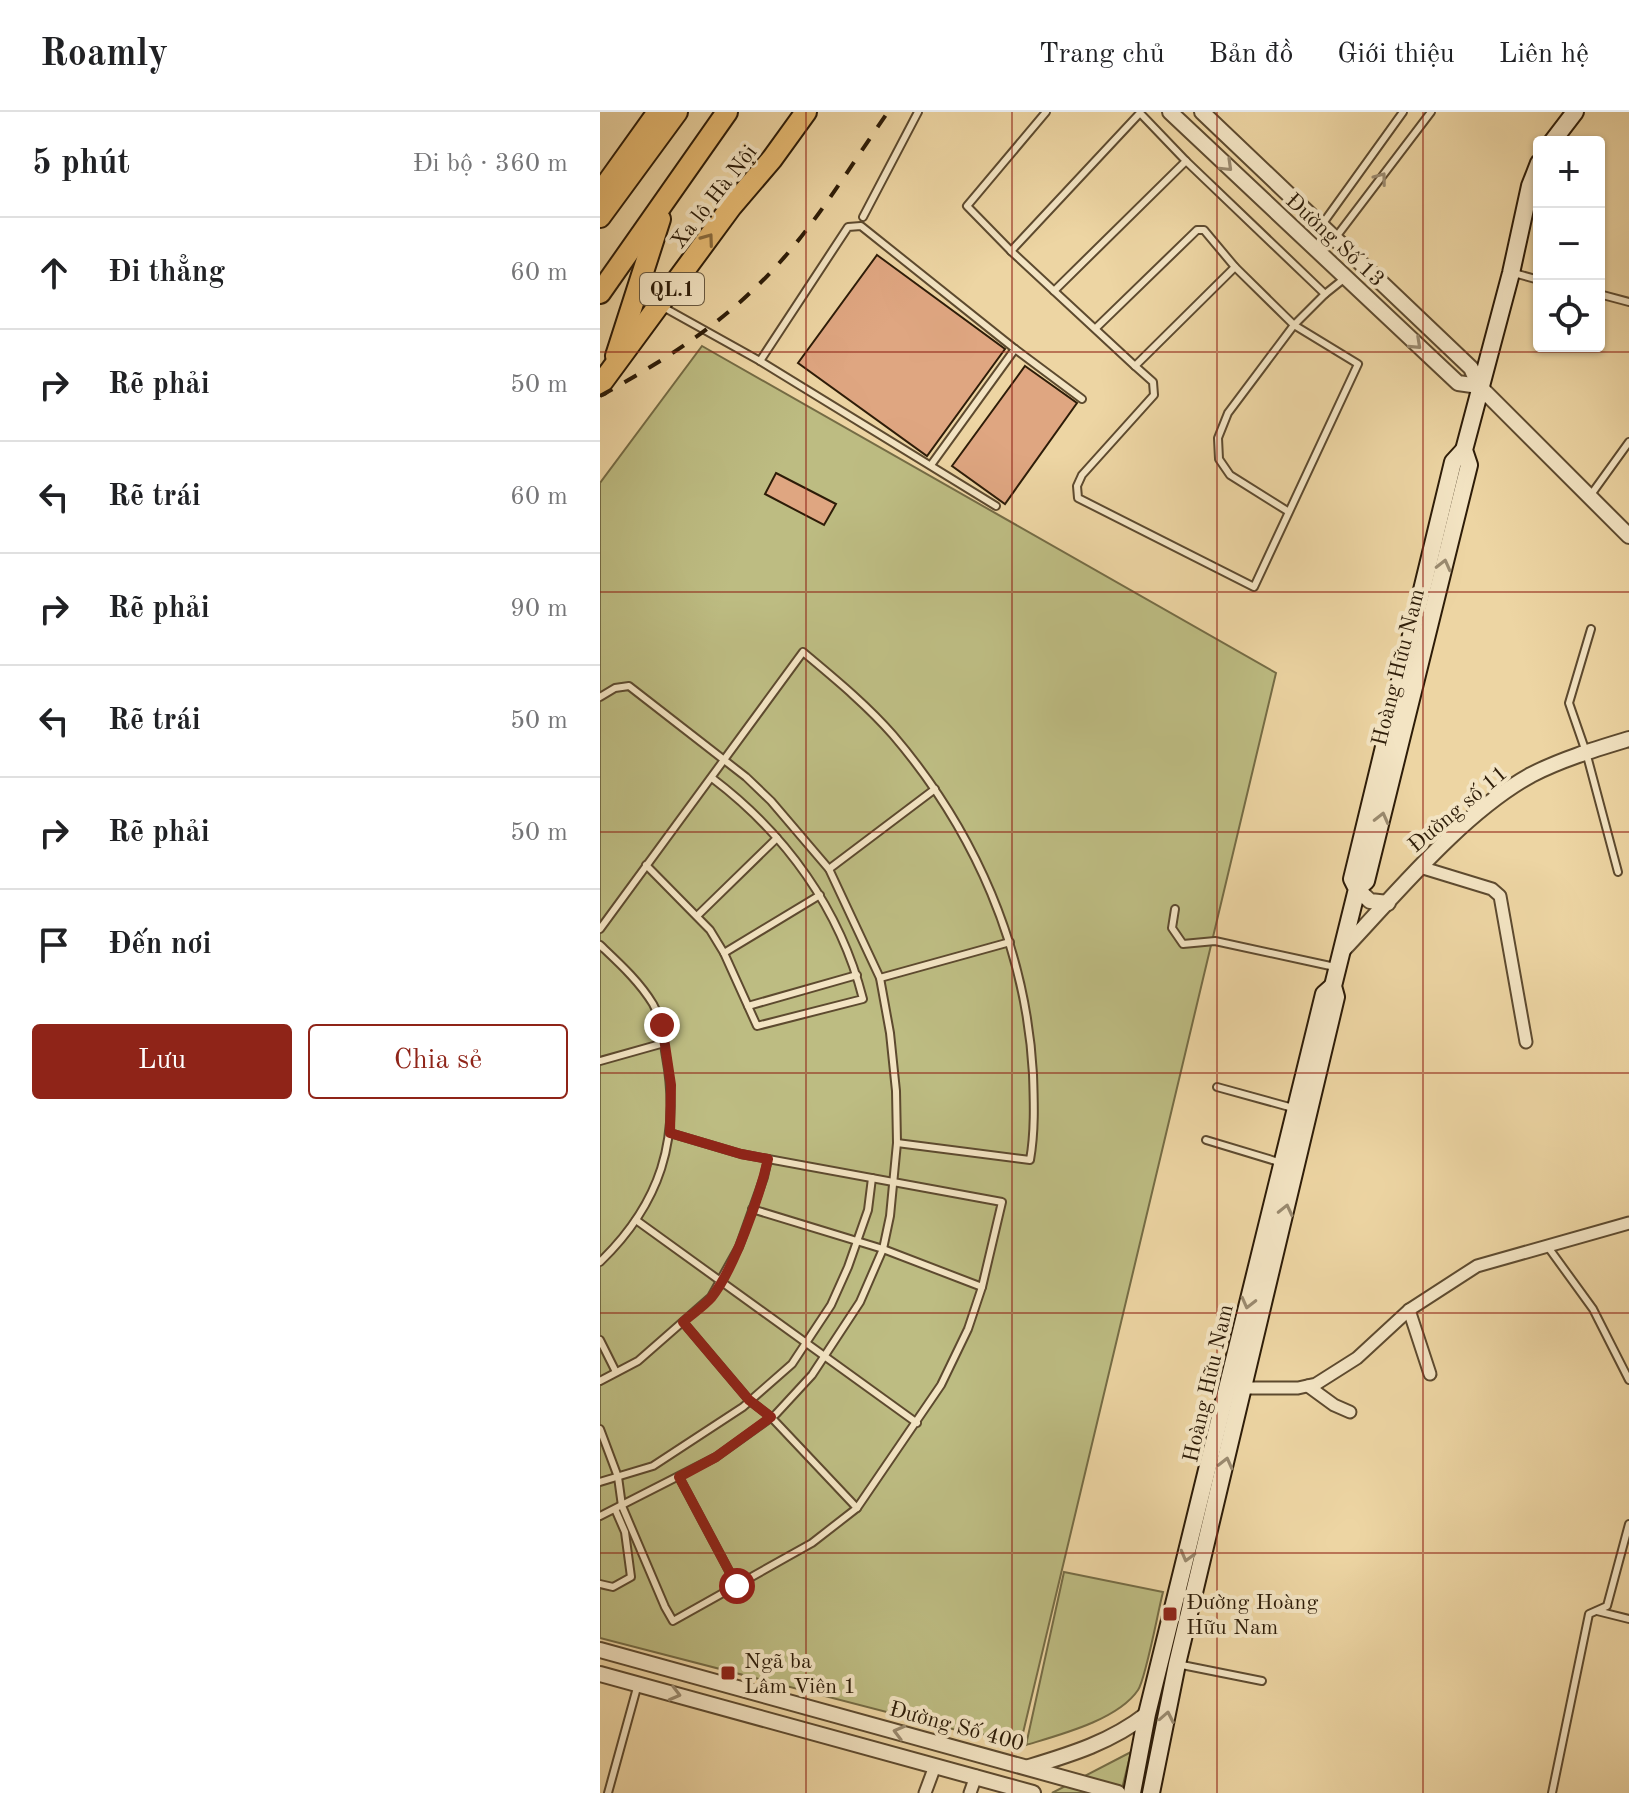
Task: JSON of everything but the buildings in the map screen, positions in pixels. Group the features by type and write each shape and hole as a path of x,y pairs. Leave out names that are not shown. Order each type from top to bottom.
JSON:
{"highway":[{"path":"603,205 658,112"},
{"path":"603,205 677,112"},
{"name":"Xa lộ Hà Nội","path":"600,293 727,112"},
{"name":"QL.1","path":"731,207 760,154 790,112"},
{"name":"Xa lộ Hà Nội","path":"606,378 731,207 772,159 806,112"},
{"name":"QL.1","path":"606,378 668,196"}],"main road":[{"path":"1557,136 1575,112"},
{"name":"Hoàng Hữu Nam","path":"1132,1793 1147,1714 1236,1387 1336,997 1333,986 1357,889 1352,879 1453,462 1464,450 1533,178"},
{"name":"Hoàng Hữu Nam","path":"1151,1793 1282,1163 1324,994 1333,986"}],"street":[{"name":"Đường Số 13","path":"1170,112 1458,383 1479,386"},
{"name":"Đường Số 13","path":"1202,112 1471,368 1479,386 1629,536"},
{"name":"Đường số 11","path":"1339,960 1420,867 1456,833 1529,776 1586,752 1629,739"},
{"path":"1420,867 1492,889 1500,896 1526,1042"},
{"path":"1357,889 1370,901 1388,903"},
{"path":"1236,1387 1316,1384 1357,1358 1409,1310 1477,1266 1629,1223"},
{"path":"1409,1310 1430,1374"},
{"path":"1308,1386 1334,1405 1350,1412"},
{"name":"Đường Số 400","path":"600,1650 1118,1793"},
{"name":"Đường Số 400","path":"600,1674 1033,1793"},
{"path":"1029,1767 1099,1744 1126,1730 1147,1714"},
{"path":"925,1793 941,1744"},
{"path":"970,1793 976,1776"}],"lane":[{"path":"863,217 918,112"},
{"path":"1046,112 967,206 1011,251 1153,382 1154,395 1082,475 1077,486 1078,498 1254,587 1358,364 1294,325 1235,267 1204,230 1197,230 1096,328"},
{"path":"1011,251 1139,112 1325,294"},
{"path":"1321,226 1403,112"},
{"path":"1334,240 1431,112"},
{"path":"1054,291 1186,161"},
{"path":"760,361 848,227 854,225 861,226 1082,399"},
{"path":"1135,366 1235,267"},
{"path":"1511,273 1533,278"},
{"path":"1289,512 1230,475 1219,459 1218,438 1228,413 1294,325 1345,278"},
{"path":"1605,296 1629,302"},
{"path":"660,306 760,361 996,506"},
{"path":"931,465 1015,349"},
{"path":"1590,496 1629,442"},
{"path":"1591,629 1569,703 1586,752 1618,872"},
{"path":"600,929 803,652 891,733 935,789 974,856 998,907 1022,991 1031,1048 1034,1095 1030,1160 897,1143"},
{"path":"600,697 615,688 629,686 726,760 771,801 829,869 880,978 896,1091 897,1143 883,1249 860,1302 812,1375 771,1417 716,1457 600,1516"},
{"path":"646,865 710,930 724,953 757,1026 863,999 851,954 820,895 777,838 712,778"},
{"path":"829,869 935,789"},
{"path":"697,916 777,838"},
{"path":"724,953 820,895"},
{"path":"1175,909 1172,928 1183,944 1215,941 1339,960"},
{"path":"880,978 1010,942"},
{"path":"600,945 630,973 654,1005 662,1025 671,1085 670,1133 662,1173 636,1220 600,1262"},
{"path":"748,1006 857,975"},
{"path":"600,1061 664,1043"},
{"path":"1217,1087 1296,1109"},
{"path":"619,1507 673,1621 812,1543 857,1508 941,1385 968,1329 982,1287 1002,1202 741,1154 670,1133"},
{"path":"1206,1140 1282,1163"},
{"path":"600,1381 638,1361 711,1297 739,1247 768,1159"},
{"path":"600,1482 653,1466 743,1407 792,1364 831,1305 858,1241 868,1210 872,1178"},
{"path":"752,1209 883,1249 982,1287"},
{"path":"636,1220 917,1423"},
{"path":"1547,1246 1593,1309 1629,1380"},
{"path":"683,1322 749,1400 771,1417 857,1508"},
{"path":"600,1340 616,1372"},
{"path":"600,1429 618,1477 619,1507 631,1577 613,1587 600,1584"},
{"path":"679,1477 737,1586"},
{"path":"1552,1793 1589,1614 1607,1606 1629,1524"},
{"path":"1597,1611 1629,1619"},
{"path":"1177,1664 1262,1681"},
{"path":"608,1793 638,1684"}],"shaded area":[{"path":"702,346 1276,673 1023,1733 1002,1737 964,1732 600,1638 600,483"},
{"path":"1064,1572 1163,1592 1145,1672 1138,1690 1129,1701 1087,1725 1026,1745"},
{"path":"1131,1752 1121,1793 1052,1793"}],"railway":[{"path":"600,396 681,347 719,320 755,288 809,226 888,112"}],"place":[{"name":"Đường Hoàng Hữu Nam","path":"1170,1614"},
{"name":"Ngã ba Lâm Viên 1","path":"728,1673"}],"route":[{"path":"662,1025 671,1085 670,1133 768,1159 739,1247 711,1297 683,1322 749,1400 771,1417 716,1457 679,1477 737,1586"}]}
